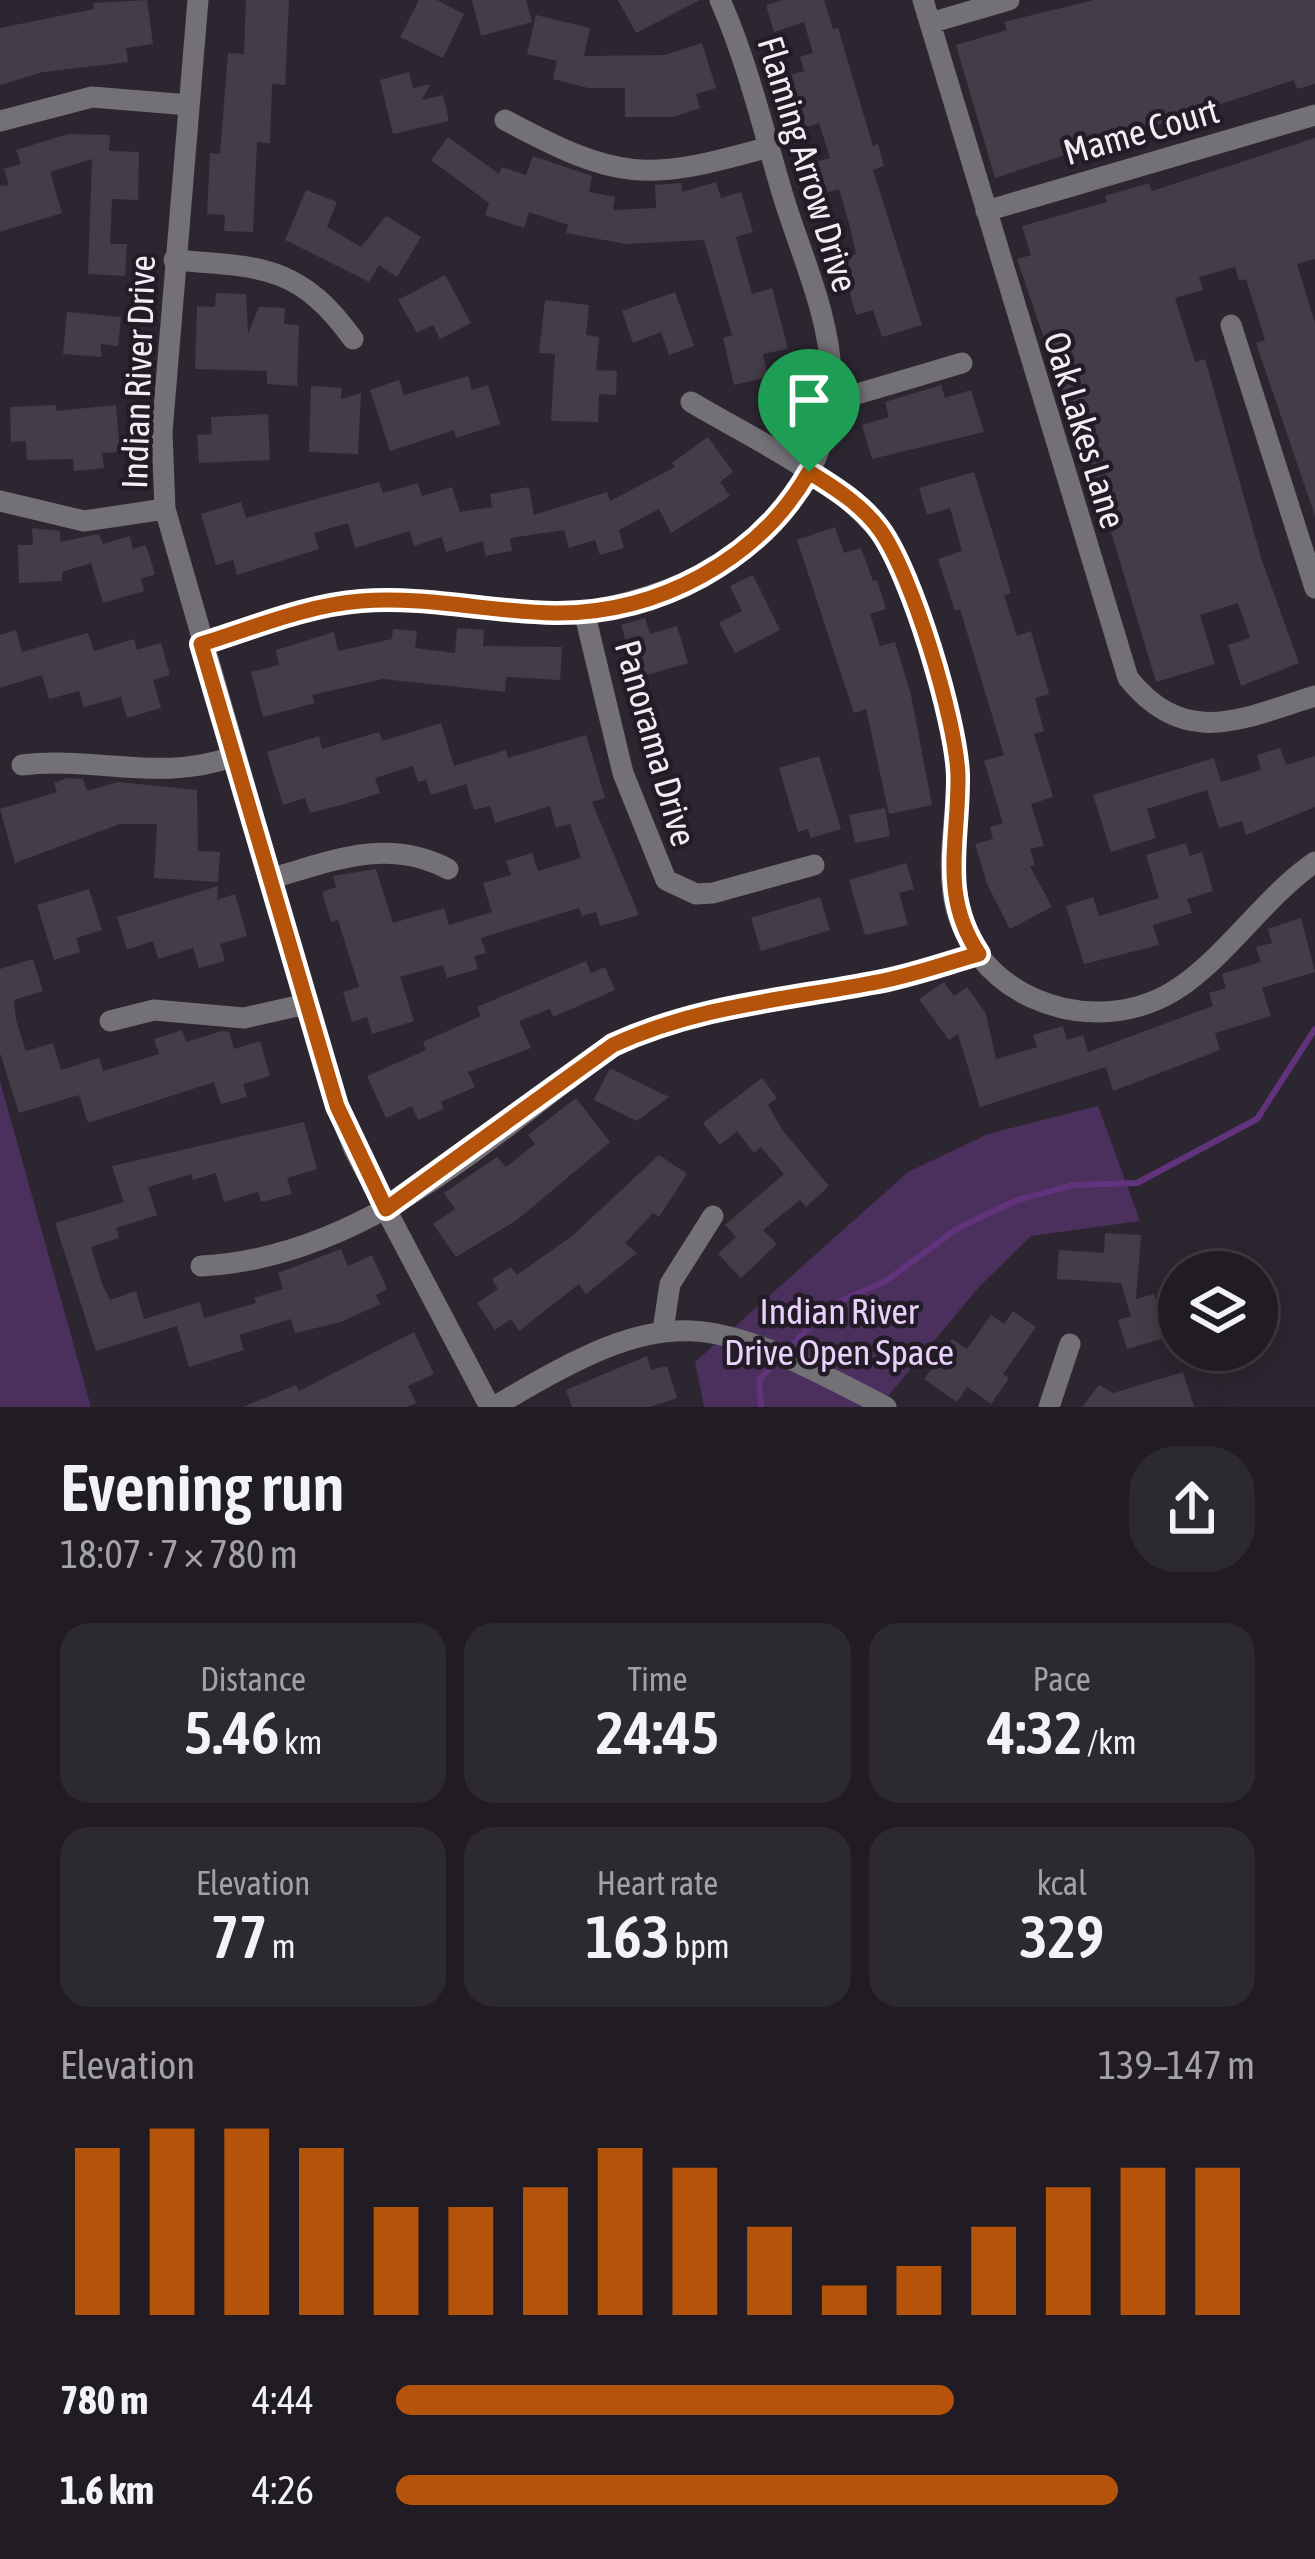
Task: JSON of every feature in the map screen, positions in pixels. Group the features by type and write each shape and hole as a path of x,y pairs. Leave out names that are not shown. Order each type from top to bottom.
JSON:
{"street":[{"name":"Indian River Drive","path":"198,0 162,432 165,509 337,1106 492,1407"},
{"name":"Flaming Arrow Drive","path":"201,644 360,601 584,611 716,570 766,532 809,472 830,402 827,343 720,0"},
{"name":"Oak Lakes Lane","path":"923,0 1128,678 1160,710 1203,724 1238,720 1315,696"},
{"path":"930,23 1009,0"},
{"path":"0,121 92,97 189,105"},
{"name":"Mame Court","path":"986,211 1315,115"},
{"path":"505,120 569,154 628,172 690,169 769,147"},
{"path":"174,260 286,274 314,293 353,339"},
{"path":"1232,325 1315,589"},
{"path":"830,402 962,363"},
{"path":"691,402 844,494 878,527 907,582 954,743 958,776 950,869 963,928 979,954 1020,992 1062,1010 1107,1013 1137,1007 1180,987 1276,890 1315,862"},
{"path":"0,501 84,521 165,509"},
{"name":"Panorama Drive","path":"584,611 623,773 666,880 696,894 713,893 814,865"},
{"path":"22,765 52,761 161,772 234,756"},
{"path":"269,879 383,851 416,855 448,869"},
{"path":"201,1266 261,1259 386,1209 613,1045 644,1030 739,1002 880,982 979,954"},
{"path":"110,1021 154,1010 244,1018 306,1004"},
{"path":"664,1330 670,1284 713,1216"},
{"path":"492,1407 614,1342 664,1330 711,1330 755,1341 886,1407"},
{"path":"1048,1407 1070,1344"}],"green space":[{"path":"0,1081 91,1407 0,1407"},
{"name":"Indian River Drive Open Space","path":"1098,1106 1140,1221 1031,1236 979,1287 879,1407 704,1407 695,1362 908,1172 988,1134"}],"building":[{"path":"147,0 153,44 126,48 128,62 43,72 0,85 0,28 94,9 93,3"},
{"path":"246,0 289,0 285,85 272,84 270,143 257,142 253,232 224,231 225,215 207,214 210,153 220,154 228,53 244,54"},
{"path":"419,0 437,0 464,14 443,58 400,37"},
{"path":"472,0 526,0 532,22 481,36"},
{"path":"618,0 700,0 636,33"},
{"path":"824,0 833,29 838,28 873,146 878,144 884,166 873,170 922,325 882,337 873,310 856,315 840,259 856,254 850,227 839,189 821,194 812,163 830,158 819,123 803,128 790,75 804,71 800,57 813,53 804,22 774,32 766,5"},
{"path":"1094,0 1315,0 1315,84 1297,89 1294,80 995,178 956,45 1007,30 1004,22"},
{"path":"536,15 590,28 584,56 665,55 702,43 716,88 696,94 700,108 673,117 625,117 625,88 588,88 553,79 557,61 527,54"},
{"path":"409,72 413,88 430,84 422,100 443,95 449,121 393,134 380,80"},
{"path":"68,134 110,135 109,151 139,152 138,200 112,199 110,244 127,244 125,276 88,274 92,159 50,172 62,213 0,232 0,186 9,185 4,169 21,164 16,150"},
{"path":"448,137 499,174 502,167 526,175 533,156 592,176 589,192 615,197 613,210 656,208 655,185 681,183 682,192 716,182 721,198 741,192 753,232 736,237 752,294 772,288 788,349 763,354 768,377 734,385 723,338 732,335 704,240 626,244 566,233 568,225 529,212 524,228 485,215 489,203 431,160"},
{"path":"1315,138 1315,259 1297,264 1315,323 1315,516 1256,343 1265,340 1246,279 1239,281 1235,267 1199,277 1203,290 1175,298 1195,362 1205,359 1262,561 1299,663 1241,686 1228,645 1250,638 1238,603 1200,615 1215,664 1156,682 1100,495 1094,497 1082,457 1077,458 1064,414 1069,412 1017,259 1031,255 1022,226 1107,202 1105,196 1149,183 1152,191"},
{"path":"306,190 337,202 327,227 361,247 386,216 421,237 397,277 379,265 369,282 285,240"},
{"path":"445,275 471,323 440,339 433,325 417,333 398,300"},
{"path":"675,292 694,346 669,355 661,332 633,343 622,311"},
{"path":"216,293 246,294 248,334 259,307 285,308 284,324 299,325 297,386 267,384 267,371 195,369 197,306 215,307"},
{"path":"545,300 589,305 586,335 599,337 596,370 617,371 616,395 599,394 598,422 551,421 555,354 539,353"},
{"path":"67,312 121,317 118,346 101,344 101,357 63,354"},
{"path":"468,376 472,390 488,385 500,424 456,438 454,430 390,451 370,390 399,380 404,395"},
{"path":"941,385 945,398 971,390 984,432 872,459 862,425 889,417 885,402"},
{"path":"311,386 342,388 341,399 361,393 358,454 309,452"},
{"path":"56,405 56,411 116,405 120,452 102,453 104,468 74,471 73,459 27,460 26,441 11,442 10,407"},
{"path":"268,414 270,460 199,463 197,435 212,434 211,417"},
{"path":"708,437 733,472 720,482 730,496 671,533 659,509 619,530 624,548 600,555 595,540 569,548 564,530 510,538 512,551 485,556 483,541 446,552 442,537 414,546 410,531 355,548 348,523 314,533 319,549 237,575 233,560 216,565 201,514 241,502 246,518 379,482 383,493 418,483 422,496 452,487 460,512 492,507 490,494 529,487 534,515 607,492 610,501 675,467 672,463"},
{"path":"974,472 1011,593 1004,595 1017,636 1031,631 1049,694 1035,698 1044,731 1034,734 1053,797 1031,804 1044,846 1030,849 1035,865 1030,866 1052,907 1010,929 987,884 975,844 993,839 990,827 1003,823 984,761 1004,755 960,609 955,611 938,559 962,551 950,508 927,515 919,488"},
{"path":"835,527 844,553 861,548 873,581 877,580 886,609 870,614 880,646 895,642 911,695 932,805 889,814 866,709 854,713 797,540"},
{"path":"32,528 60,531 60,542 99,534 103,544 130,536 133,549 146,545 155,574 141,579 144,591 103,603 91,563 62,572 62,581 19,583 18,545 33,545"},
{"path":"753,575 780,630 735,653 719,623 742,611 730,586"},
{"path":"645,618 650,634 677,626 688,663 637,678 621,625"},
{"path":"457,628 484,630 483,646 562,647 560,680 506,677 505,692 383,679 312,695 315,703 263,717 251,672 279,665 276,650 334,632 338,651 392,639 393,629 417,631 415,648 455,653"},
{"path":"16,630 22,652 88,633 94,651 134,639 137,650 161,643 170,675 153,680 161,708 127,718 121,697 84,707 79,691 49,699 42,675 0,688 0,635"},
{"path":"441,723 454,766 506,750 508,758 586,735 605,798 592,802 639,915 600,926 596,912 582,916 579,908 481,938 486,953 474,956 478,969 447,978 443,965 400,977 414,1021 372,1034 367,1017 352,1022 343,992 359,987 338,920 331,922 322,892 336,887 333,876 376,869 393,923 444,908 449,925 492,912 483,883 511,875 506,861 532,853 538,871 581,858 570,824 556,828 550,806 495,823 490,806 474,810 466,784 431,795 426,780 418,782 413,766 375,778 380,793 345,804 310,813 305,798 283,805 267,752 319,736 322,749 379,732 382,741"},
{"path":"1280,748 1286,765 1315,756 1315,807 1246,835 1242,821 1219,828 1207,790 1147,809 1156,838 1111,852 1093,795 1214,758 1221,782 1261,770 1257,755"},
{"path":"819,756 841,829 811,838 808,829 798,832 779,768"},
{"path":"83,779 87,791 118,782 197,790 198,851 220,852 218,882 154,878 157,824 120,824 15,863 0,809 57,792 54,783"},
{"path":"885,808 890,836 855,843 849,815"},
{"path":"1186,843 1190,856 1202,852 1213,891 1187,899 1192,913 1153,925 1159,945 1084,964 1066,906 1093,897 1099,916 1159,898 1146,855"},
{"path":"906,863 914,889 899,893 908,925 865,935 849,880"},
{"path":"218,886 217,900 235,894 247,936 220,944 225,961 199,968 193,948 158,959 153,941 127,950 117,917"},
{"path":"89,889 102,930 76,938 80,952 54,960 37,905"},
{"path":"820,897 830,930 761,951 751,918"},
{"path":"1301,918 1315,972 1262,988 1271,1016 1215,1033 1220,1050 1113,1091 1106,1067 980,1107 958,1034 949,1040 919,999 944,982 954,996 967,987 986,1014 996,1059 1037,1047 1033,1035 1063,1026 1067,1040 1083,1035 1088,1052 1213,1006 1209,993 1226,988 1222,974 1261,962 1256,947 1272,943 1268,929"},
{"path":"33,959 43,991 14,1000 16,1020 26,1051 53,1043 61,1070 99,1058 103,1071 159,1054 154,1039 182,1030 186,1042 222,1031 229,1032 234,1049 260,1041 270,1076 243,1084 247,1097 221,1104 214,1082 88,1123 79,1095 19,1113 0,1053 0,969"},
{"path":"586,961 591,973 605,967 615,990 553,1017 550,1009 519,1021 531,1048 468,1072 475,1087 441,1102 444,1109 418,1120 412,1106 386,1118 367,1076 426,1050 423,1042 481,1016 477,1007"},
{"path":"610,1068 669,1097 637,1121 594,1100"},
{"path":"762,1078 777,1098 768,1105 783,1131 829,1186 806,1207 800,1200 763,1230 777,1244 741,1278 718,1254 736,1237 725,1225 784,1174 761,1147 754,1153 737,1131 720,1145 703,1123"},
{"path":"576,1098 610,1142 517,1220 456,1257 433,1224 455,1209 444,1193 497,1157 506,1167 535,1144 528,1135"},
{"path":"304,1122 317,1169 287,1178 292,1194 261,1202 258,1192 224,1202 216,1173 193,1180 191,1174 148,1187 157,1215 116,1228 119,1238 91,1247 102,1284 110,1300 136,1291 144,1319 200,1302 204,1318 256,1303 254,1298 283,1289 278,1273 341,1249 348,1266 372,1255 387,1289 376,1295 380,1304 341,1322 295,1333 291,1319 239,1335 244,1350 189,1367 177,1326 96,1351 55,1223 124,1202 112,1166"},
{"path":"659,1155 687,1174 659,1217 653,1213 625,1243 637,1253 586,1294 579,1284 519,1331 511,1319 495,1330 477,1303 498,1289 492,1279 511,1267 517,1275 572,1236"},
{"path":"1105,1233 1141,1235 1136,1299 1154,1294 1158,1340 1127,1349 1118,1320 1131,1316 1121,1283 1057,1279 1059,1250 1104,1253"},
{"path":"1013,1311 1036,1327 1003,1374 1009,1378 991,1404 967,1387 957,1402 924,1379 952,1339 967,1349 991,1315 1004,1324"},
{"path":"414,1332 434,1374 408,1386 416,1403 407,1407 243,1407 296,1385 299,1391"},
{"path":"647,1356 651,1370 667,1366 677,1398 650,1407 572,1407 566,1390"},
{"path":"1183,1372 1194,1407 1082,1407 1099,1385 1113,1393"}],"waterway":[{"path":"786,1352 829,1306 886,1281 958,1228 1015,1201 1073,1185 1137,1183 1257,1119 1315,1029"},
{"path":"761,1407 759,1380 777,1361"}],"route":[{"path":"809,472 844,494 878,527 907,582 954,743 958,776 950,869 963,928 979,954 880,982 739,1002 644,1030 613,1045 431,1181 386,1209 337,1106 201,644 360,601 548,613 616,605 688,583 742,553 786,509 809,472"}]}
